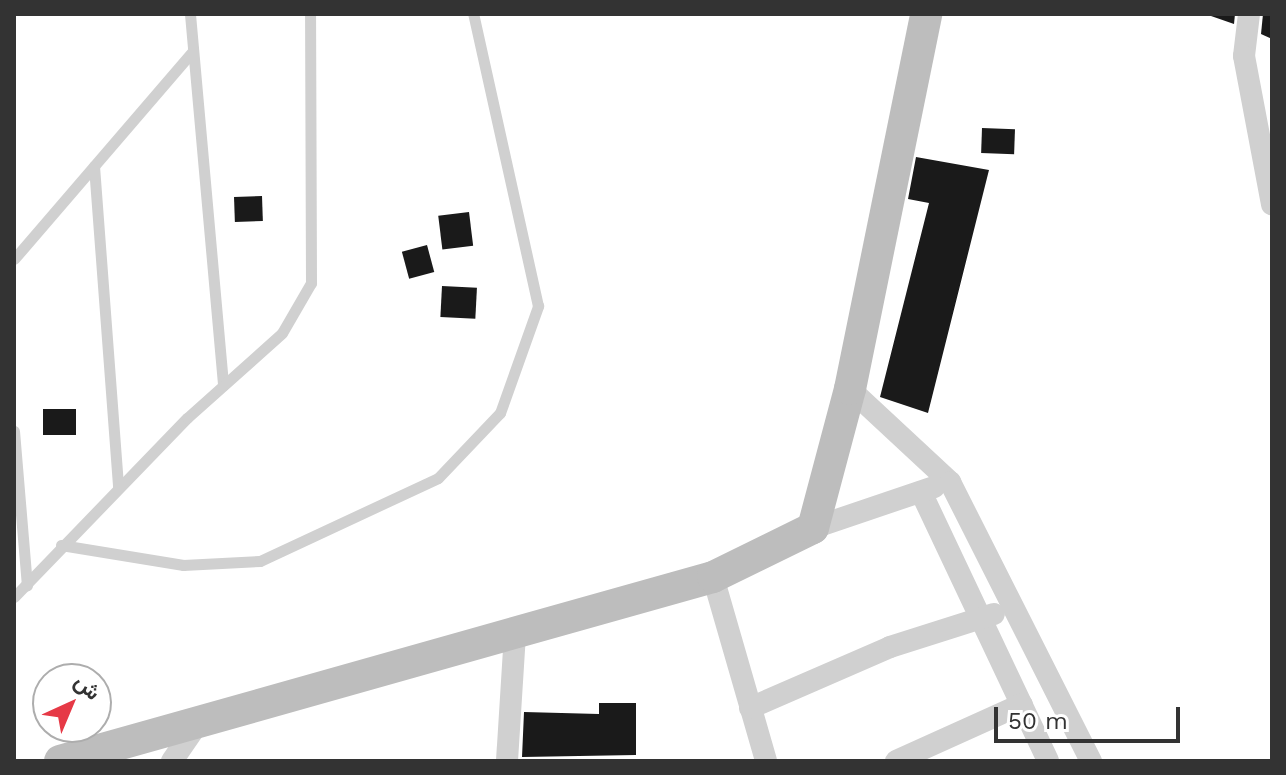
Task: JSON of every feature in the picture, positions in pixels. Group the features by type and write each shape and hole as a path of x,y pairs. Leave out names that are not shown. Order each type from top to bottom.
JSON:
{"street":[{"path":"813,528 850,389 926,14"},
{"path":"1249,14 1244,56 1272,204"},
{"path":"850,389 950,482 1091,761"},
{"path":"60,761 713,577 813,528 950,482"},
{"path":"921,492 1048,761"},
{"path":"713,577 766,761"},
{"path":"750,708 890,647 982,616 1015,611"},
{"path":"507,761 515,635"},
{"path":"896,761 1022,704"},
{"path":"172,761 199,722"}],"lane":[{"path":"190,14 191,53 223,386"},
{"path":"14,597 118,487 282,333 311,283 310,14"},
{"path":"61,545 183,565 260,561 438,478 500,413 538,306 473,14"},
{"path":"14,259 191,53"},
{"path":"94,166 118,487"},
{"path":"14,431 27,585"}],"building":[{"path":"1235,14 1234,24 1211,16"},
{"path":"1263,14 1272,14 1272,39 1261,34"},
{"path":"982,128 1015,129 1014,154 981,153"},
{"path":"916,157 989,170 928,413 880,397 929,203 908,199"},
{"path":"262,196 263,221 235,222 234,197"},
{"path":"469,212 473,246 442,250 438,216"},
{"path":"427,245 434,272 409,279 402,252"},
{"path":"442,286 477,288 475,319 440,317"},
{"path":"43,409 76,409 76,435 43,435"},
{"path":"599,703 636,703 636,755 522,757 524,712 599,714"}]}
